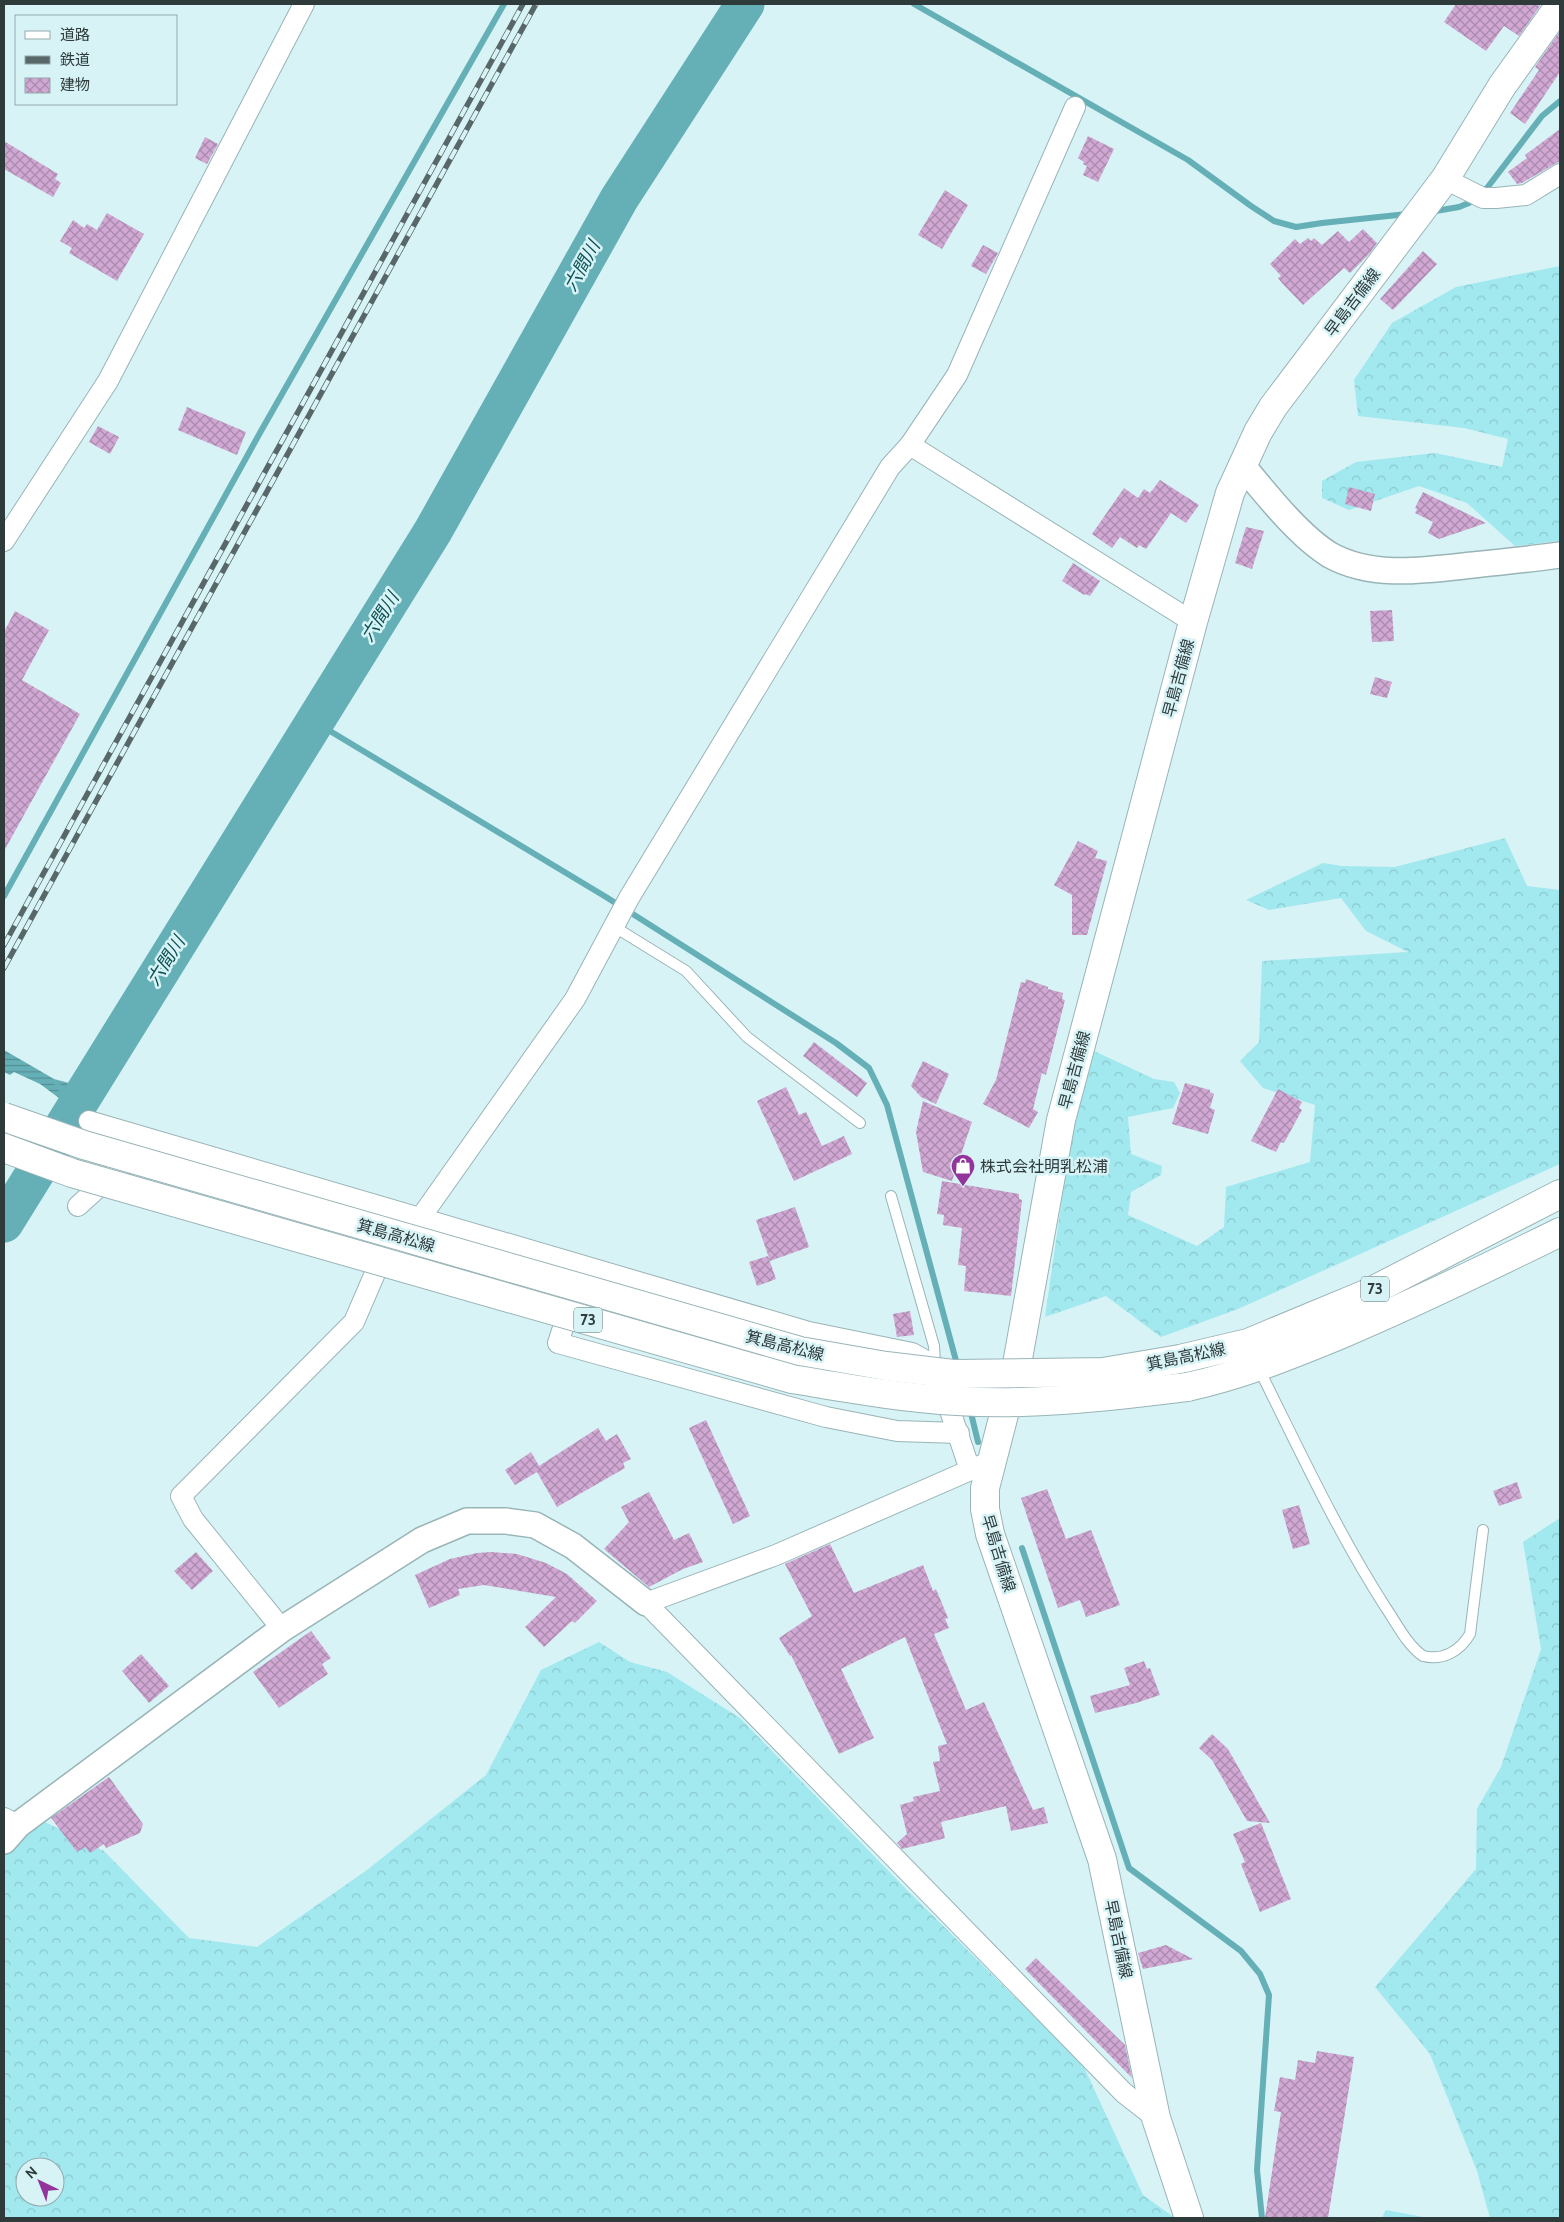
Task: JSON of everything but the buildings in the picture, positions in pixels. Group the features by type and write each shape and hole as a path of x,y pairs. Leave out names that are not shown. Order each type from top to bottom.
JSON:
{"main road":[{"name":"早島吉備線","path":"1189,2218 1156,2118 1102,1859 990,1534 985,1509 985,1488 981,1465 1017,1364 1061,1120 1193,622 1230,493 1258,432 1273,407 1437,189 1502,86 1560,5"},
{"name":"箕島高松線","path":"4,1117 84,1145 800,1351 886,1366 953,1374 1104,1372 1180,1359 1248,1343 1366,1294 1560,1194"},
{"name":"箕島高松線","path":"4,1148 72,1173 792,1378 880,1394 958,1401 1036,1402 1105,1397 1187,1387 1215,1381 1258,1367 1374,1320 1560,1232"}],"street":[{"path":"4,541 108,382 304,4"},
{"path":"282,1629 193,1519 181,1496 354,1322 382,1257 422,1217 575,999 621,912 890,467 910,445 957,375 1075,107"},
{"path":"1437,189 1476,195 1526,195 1560,174"},
{"path":"910,445 1193,622"},
{"path":"1242,465 1309,539 1331,555 1356,566 1390,571 1434,569 1560,555"},
{"path":"89,1122 422,1217 809,1332 912,1353 935,1366 959,1433 981,1465 776,1555 646,1603"},
{"path":"78,1206 151,1140"},
{"path":"583,1265 558,1343 826,1417 897,1431 959,1433"},
{"path":"8,1828 282,1629 422,1540 467,1521 506,1521 534,1525 573,1546 646,1603 1124,2093 1156,2118"}],"lane":[{"path":"621,912 686,971 747,1037 860,1123"},
{"path":"891,1196 934,1346 935,1366"},
{"path":"1258,1367 1334,1518 1371,1584 1406,1639 1423,1656 1438,1658 1456,1651 1464,1644 1470,1634 1483,1530"}],"green space":[{"path":"1560,266 1560,541 1515,546 1467,503 1419,486 1349,510 1322,498 1322,481 1356,462 1435,453 1502,467 1508,439 1464,428 1358,416 1354,380 1392,323 1456,287"},
{"path":"1505,838 1527,886 1560,890 1560,1164 1238,1309 1161,1337 1106,1296 1045,1317 1074,1115 1092,1050 1154,1079 1174,1082 1180,1093 1173,1108 1128,1117 1131,1154 1162,1166 1161,1175 1131,1192 1128,1215 1197,1246 1224,1227 1226,1187 1310,1162 1315,1105 1263,1088 1240,1061 1259,1042 1262,961 1408,952 1366,931 1341,898 1269,910 1246,900 1323,863 1342,866 1395,867"},
{"path":"1560,1518 1560,2218 1490,2218 1477,2171 1430,2054 1375,1987 1476,1869 1477,1809 1501,1767 1541,1649 1523,1542"},
{"path":"599,1642 630,1662 667,1672 740,1718 906,1889 1083,2065 1143,2195 1175,2218 4,2218 4,1853 37,1818 104,1851 189,1938 257,1947 367,1870 486,1775 541,1670"},
{"path":"1386,2210 1423,2217 1424,2218 1382,2218"}],"shaded area":[{"path":"4,1050 54,1079 69,1083 59,1098 40,1084 14,1072 10,1075 4,1072"}],"waterway":[{"path":"4,896 261,431 504,4"},
{"name":"六間川","path":"4,1223 433,531 619,199 745,4"},
{"path":"914,4 1188,160 1274,221 1296,227 1407,214"},
{"path":"1430,212 1459,207 1469,203 1487,188 1542,116 1560,101"},
{"path":"315,722 606,897 836,1043 869,1068 887,1105 958,1368"},
{"path":"57,1086 81,1099"},
{"path":"970,1409 978,1442"},
{"path":"1022,1548 1129,1868 1241,1951 1260,1974 1269,1995 1257,2170 1262,2218"}],"railway":[{"path":"4,945 523,4"},
{"path":"4,968 536,4"}],"place":[{"name":"株式会社明乳松浦","path":"963,1187"}]}
